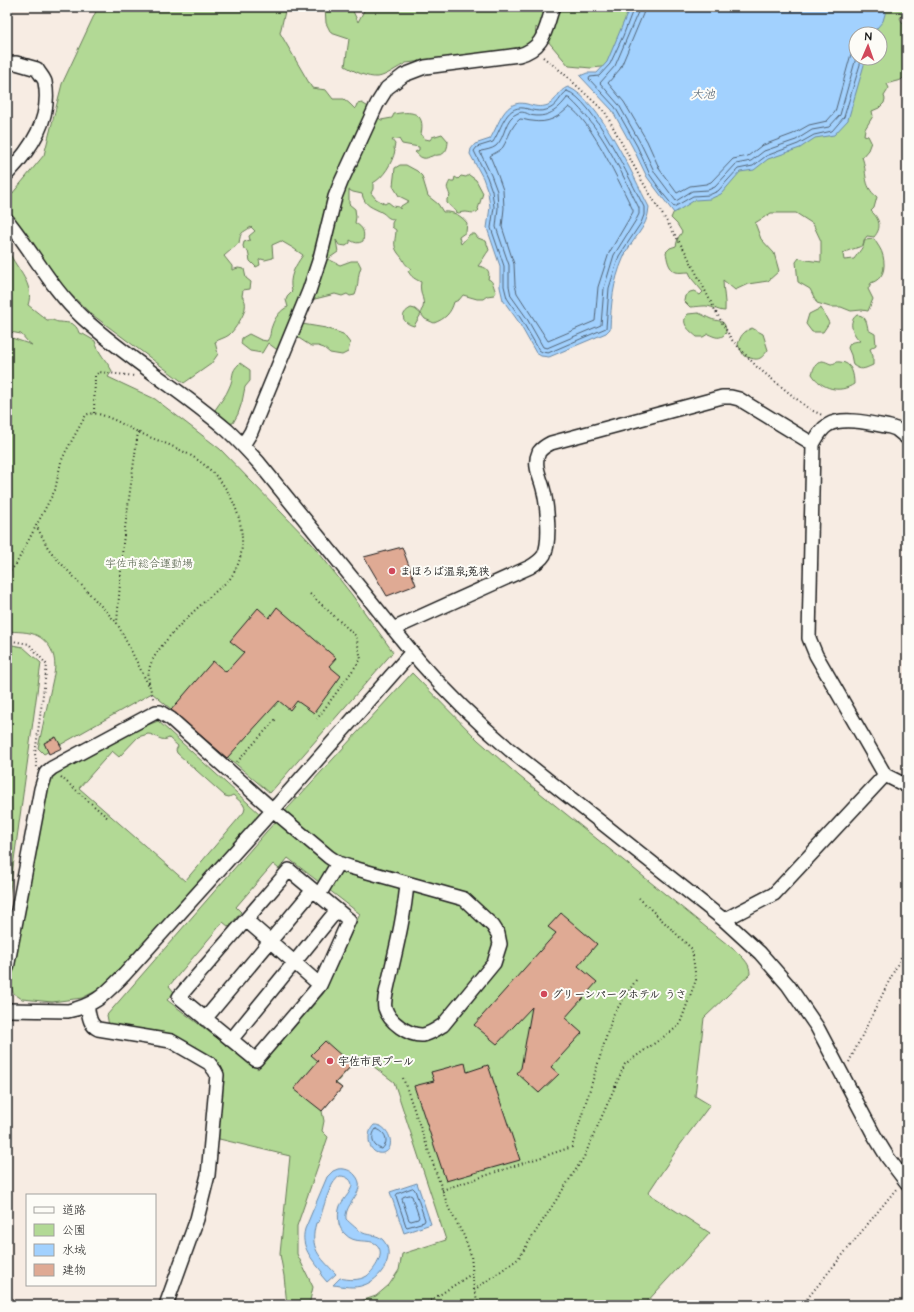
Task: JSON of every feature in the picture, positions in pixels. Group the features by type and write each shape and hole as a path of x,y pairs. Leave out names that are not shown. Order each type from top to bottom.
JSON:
{"street":[{"path":"243,445 251,432 309,291 320,258 340,182 377,104 387,88 404,75 425,67 528,53 542,40 553,7"},
{"path":"7,64 16,63 37,69 44,81 46,105 41,128 22,159 7,174"},
{"path":"7,220 70,306 114,343 207,413 243,445 443,688 495,738 724,920 760,953 788,985 817,1027 874,1135 888,1158 906,1181"},
{"path":"393,629 530,567 541,559 546,550 548,515 543,487 537,469 537,460 540,452 551,443 722,397 731,397 739,399 813,444"},
{"path":"907,438 890,426 844,421 828,425 818,435 813,444 809,638 816,655 885,775 907,786"},
{"path":"7,1010 63,1011 76,1009 100,998 124,975 273,810 412,652"},
{"path":"7,968 41,789 51,775 48,771 156,712 160,712 171,719 324,854 338,863 464,899 493,926 498,934 500,944 494,963 443,1025 432,1032 422,1035 410,1032 400,1026 390,1017 385,1008 385,998 406,898 407,883"},
{"path":"724,920 760,902 781,889 885,775"},
{"path":"204,1019 270,941 316,893 338,863"},
{"path":"289,870 337,910 349,920 320,986 256,1060 179,997 289,870"},
{"path":"231,1040 337,910"},
{"path":"246,920 320,986"},
{"path":"87,1005 91,1024 94,1027 98,1029 171,1041 209,1063 215,1071 216,1075 208,1175 197,1220 166,1305"}],"path":[{"path":"533,49 562,72 605,112 642,181 686,253 732,340 757,367 809,409 825,416"},
{"path":"94,413 95,376 99,372 137,376"},
{"path":"7,574 15,566 55,490 61,462 86,415 94,413 100,414 138,432 180,449 199,460 211,470 226,487 238,513 242,536 240,559 229,580 187,618 153,658 149,670 149,681 156,712"},
{"path":"116,623 123,544 138,432"},
{"path":"36,525 48,548 56,558 116,623 151,689"},
{"path":"310,594 356,636 361,659 316,719"},
{"path":"7,640 29,644 47,665 35,754 36,765 109,819"},
{"path":"234,766 276,719"},
{"path":"474,1290 518,1260 584,1157 624,1064 679,1026 696,980 692,949 639,898"},
{"path":"843,1075 907,945"},
{"path":"442,1190 572,1147 613,1015 636,980"},
{"path":"403,1078 449,1209 464,1236 471,1255 474,1290 479,1305"},
{"path":"802,1305 906,1181"},
{"path":"424,1305 473,1273"}],"green space":[{"path":"98,7 286,7 280,33 312,88 326,90 333,99 344,99 355,109 357,104 362,103 378,113 376,115 381,120 392,118 394,114 415,114 421,121 421,134 425,139 430,140 432,137 442,134 448,141 447,148 443,154 424,158 420,157 415,152 419,150 419,147 402,144 399,139 392,140 395,144 395,151 392,160 384,173 373,183 371,193 376,199 385,204 388,202 393,206 399,207 400,209 401,206 409,201 399,196 393,186 395,168 400,165 406,165 417,171 422,176 428,196 438,204 443,212 456,214 467,223 466,232 459,237 461,244 470,234 475,234 478,238 486,241 489,250 478,266 485,268 488,271 488,279 492,283 496,292 494,295 487,296 483,299 477,299 463,295 459,300 454,302 447,315 441,320 434,323 425,319 421,314 424,305 420,286 421,282 410,275 408,271 411,268 405,264 395,247 396,230 392,227 394,219 389,218 367,204 362,194 349,190 349,204 355,209 355,223 363,230 363,241 356,243 350,240 350,243 346,246 339,245 336,240 338,252 328,259 340,265 351,261 358,261 361,267 355,295 350,296 347,294 342,296 335,294 311,300 307,315 302,324 326,328 343,334 350,343 348,352 342,355 330,353 324,348 311,346 294,335 285,350 276,349 268,343 262,353 250,351 241,344 242,338 249,334 261,340 267,341 276,317 280,312 288,307 286,300 292,291 292,277 295,268 303,255 281,241 272,245 273,258 259,260 260,265 256,267 250,261 248,251 244,249 243,246 244,242 250,240 249,236 255,231 251,227 242,233 239,243 224,256 232,266 232,270 238,268 244,269 246,278 251,282 250,289 243,290 242,296 245,300 245,311 231,333 215,342 218,354 211,364 184,383 90,313 57,281 7,209 7,200 44,155 62,84"},
{"path":"325,7 351,7 358,22 366,7 648,7 612,66 591,68 569,66 536,27 535,39 521,49 406,63 385,75 374,77 361,74 345,66 349,39 331,33 326,23"},
{"path":"879,7 903,7 904,13 900,18 907,26 907,69 903,71 904,77 901,80 887,84 889,88 884,96 884,103 879,108 872,111 873,116 865,129 864,135 868,136 871,142 868,150 862,157 867,183 869,188 877,197 874,208 871,211 878,220 879,227 877,234 874,237 867,236 864,240 863,245 843,254 844,260 854,259 862,248 865,240 874,239 882,252 884,269 881,276 871,283 868,289 873,299 868,311 851,311 841,307 830,307 817,303 810,289 798,282 796,262 799,258 821,262 821,241 813,224 796,213 771,213 755,223 761,239 774,253 779,271 768,281 748,284 735,290 723,280 725,311 706,306 690,307 684,301 685,296 694,291 700,295 703,292 692,279 689,272 673,271 668,263 666,252 670,248 676,246 678,238 682,232 671,218 676,207 848,65 848,66 888,66 888,26 873,26"},
{"path":"469,175 476,180 483,193 478,209 479,210 474,213 458,213 447,203 447,199 450,196 447,188 450,181 454,181 455,177 458,179 461,176 466,177"},
{"name":"宇佐市総合運動場","path":"7,243 12,259 27,284 30,297 28,305 47,320 74,325 78,329 79,333 95,341 98,349 112,371 108,377 155,399 220,449 312,544 352,595 393,652 270,793 152,693 44,754 38,748 54,674 54,657 47,643 38,636 27,632 7,631 7,338 9,337 32,345 21,334 10,332 7,333"},
{"path":"411,308 415,309 421,314 414,326 407,323 404,318 407,310"},
{"path":"821,308 829,323 823,332 812,332 806,324 809,314"},
{"path":"698,313 724,323 726,333 722,337 715,337 708,334 703,337 697,337 686,327 685,321 688,314"},
{"path":"857,315 864,318 868,330 875,334 876,345 870,349 873,356 873,365 863,369 853,365 848,348 851,343 860,341 853,332 852,328 852,321"},
{"path":"752,328 763,334 768,350 758,359 744,356 738,345 742,335"},
{"path":"822,361 831,364 839,362 847,364 852,370 854,384 843,389 837,389 820,383 812,374 815,366"},
{"path":"240,363 250,370 250,381 245,387 238,414 233,423 225,424 218,417 215,410 228,391 234,369"},
{"path":"7,644 23,647 41,663 7,911"},
{"path":"412,673 478,740 519,776 745,960 749,967 750,974 704,1018 695,1096 710,1105 680,1145 648,1193 710,1233 644,1305 337,1304 355,1303 376,1296 389,1285 399,1270 402,1254 446,1240 394,1082 365,1060 352,1065 336,1083 342,1088 322,1111 324,1121 322,1131 328,1137 297,1226 297,1254 313,1287 309,1305 287,1305 280,1254 290,1156 215,1138 223,1083 218,1069 211,1060 109,1026 107,1015 266,832","holes":["288,858 360,914 323,994 258,1069 167,1000 174,992 169,986 223,922 229,927 241,912 236,907 273,864 279,869"]},
{"path":"158,721 260,814 104,987 82,998 52,1002 22,999 13,993 11,983 42,802 49,775 132,731","holes":["151,734 161,739 169,738 178,746 176,750 177,753 225,796 229,797 233,795 243,804 245,808 244,812 185,881 79,788 112,751 119,757 138,737"]}],"water":[{"name":"大池","path":"630,7 887,7 883,21 879,26 848,26 848,66 864,66 848,120 834,135 815,138 800,148 768,159 754,170 740,172 721,194 710,199 695,200 674,213 647,177 612,110 580,76 587,73 597,73 607,62"},
{"path":"568,87 580,95 592,107 603,123 625,159 649,207 646,222 626,252 617,276 613,293 610,329 606,333 549,357 541,356 536,353 518,321 503,300 500,287 500,266 487,228 490,207 488,192 483,178 470,154 471,149 475,144 490,139 503,114 513,105 519,103 537,106 548,105 554,101 565,88"},
{"path":"374,1125 380,1126 384,1129 390,1138 390,1147 383,1153 378,1153 371,1148 369,1138 371,1129"},
{"path":"345,1169 352,1172 359,1181 358,1191 346,1213 346,1219 363,1233 381,1238 387,1246 387,1260 381,1273 370,1282 356,1287 333,1285 340,1278 354,1280 367,1276 376,1266 380,1252 379,1248 373,1242 353,1239 345,1234 340,1227 338,1219 339,1210 351,1189 352,1185 349,1179 340,1176 336,1179 327,1197 319,1222 316,1223 314,1232 317,1252 336,1274 327,1282 321,1275 322,1272 308,1252 304,1241 305,1229 327,1177 333,1171"},
{"path":"417,1183 431,1224 404,1233 390,1192"}],"building":[{"name":"まほろば温泉;菟狭","path":"402,547 416,585 387,596 364,557"},
{"path":"277,607 336,658 329,666 341,676 314,713 297,701 290,710 279,701 227,758 171,710 213,661 226,672 244,652 230,641 258,608 269,618"},
{"path":"56,737 62,748 49,754 44,743"},
{"name":"グリーンパークホテル うさ","path":"561,913 597,944 578,966 597,982 565,1018 582,1033 551,1067 559,1074 539,1093 517,1073 521,1068 532,1007 497,1044 474,1025 556,933 548,927"},
{"path":"325,1041 352,1065 335,1083 342,1088 322,1111 294,1089 318,1061 311,1055"},
{"path":"465,1063 467,1072 488,1065 520,1160 446,1181 414,1086 434,1081 431,1072"}],"place":[{"name":"まほろば温泉;菟狭","path":"392,571"},
{"name":"グリーンパークホテル うさ","path":"544,994"},
{"name":"宇佐市民プール","path":"330,1061"}]}
